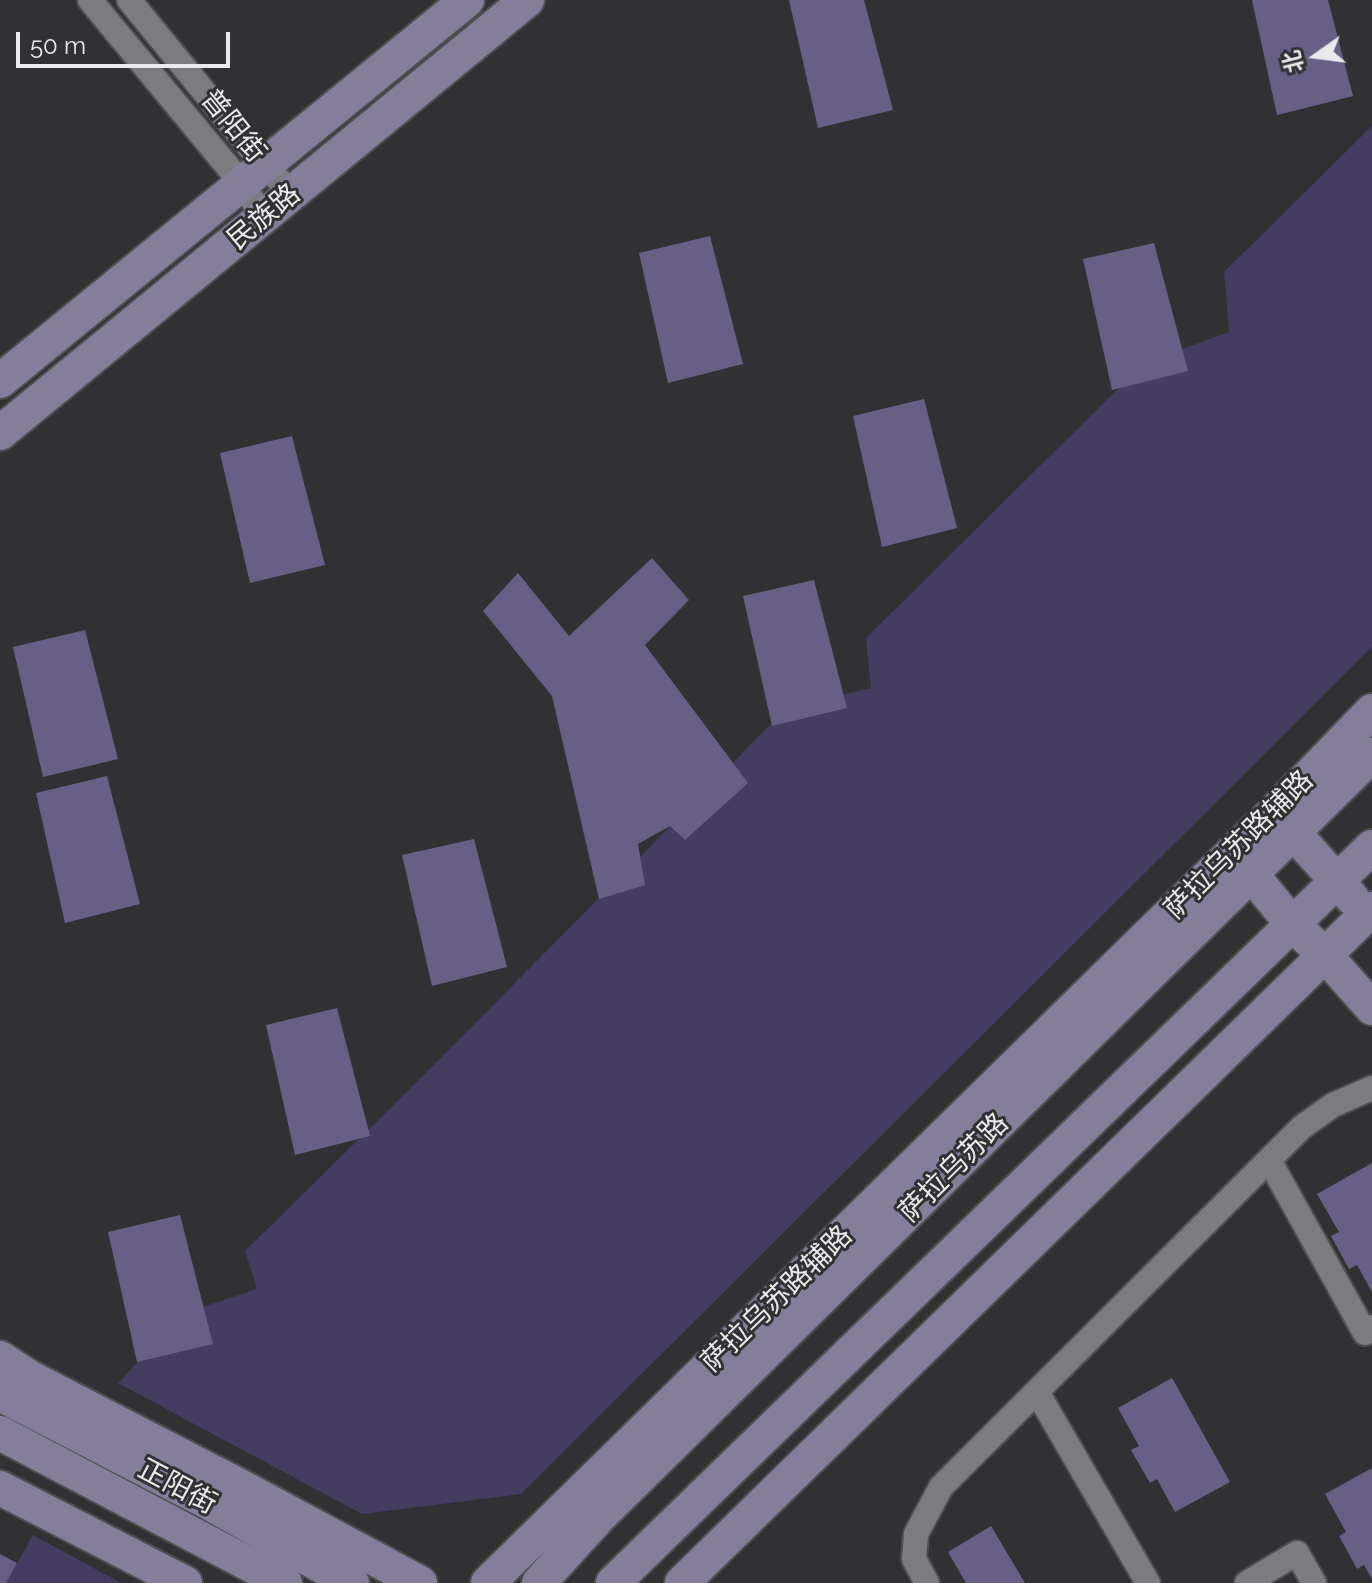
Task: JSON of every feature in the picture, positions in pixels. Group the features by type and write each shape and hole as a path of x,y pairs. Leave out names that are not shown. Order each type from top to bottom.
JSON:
{"street":[{"name":"普阳街","path":"90,0 253,175 292,193"},
{"name":"普阳街","path":"129,0 253,175 264,218"},
{"name":"民族路","path":"0,381 467,0"},
{"name":"民族路","path":"0,433 527,0"},
{"name":"萨拉乌苏路辅路","path":"1283,823 1372,711"},
{"name":"萨拉乌苏路","path":"539,1583 598,1518 1283,823 1372,755"},
{"path":"682,1583 1370,914 1283,823"},
{"path":"613,1583 1372,847"},
{"name":"萨拉乌苏路辅路","path":"488,1583 1242,864"},
{"path":"1242,864 1293,925 1325,955 1372,1008"},
{"path":"927,1583 914,1559 916,1534 941,1487 1302,1127 1333,1105 1372,1088"},
{"path":"1269,1160 1365,1333 1372,1327"},
{"path":"0,1358 29,1377 420,1583"},
{"path":"1037,1392 1148,1583"},
{"name":"正阳街","path":"0,1394 204,1500 352,1583"},
{"path":"0,1433 285,1583"},
{"path":"0,1488 185,1583"},
{"path":"1247,1583 1297,1553 1314,1583"}],"shaded area":[{"path":"1372,126 1372,647 521,1494 362,1514 118,1383 185,1313 257,1289 245,1251 788,707 871,688 866,638 1144,363 1229,332 1224,272"},
{"path":"33,1535 121,1583 6,1583"}],"building":[{"path":"789,0 864,0 893,110 818,128"},
{"path":"1252,0 1328,0 1353,96 1277,115"},
{"path":"710,236 743,364 668,383 639,253"},
{"path":"1154,243 1188,371 1112,390 1083,259"},
{"path":"924,399 957,528 882,547 853,416"},
{"path":"292,436 325,565 250,583 220,453"},
{"path":"652,558 689,600 645,645 748,783 685,840 670,826 638,844 645,885 599,899 552,696 483,611 518,573 569,636"},
{"path":"814,580 847,708 772,726 743,596"},
{"path":"85,630 118,759 43,777 13,647"},
{"path":"107,776 140,904 65,923 36,793"},
{"path":"474,839 507,967 432,986 402,855"},
{"path":"337,1008 370,1136 295,1155 266,1025"},
{"path":"1372,1163 1372,1292 1357,1265 1349,1269 1331,1236 1339,1232 1317,1194"},
{"path":"180,1215 213,1344 137,1362 108,1232"},
{"path":"1172,1378 1230,1482 1175,1512 1157,1479 1150,1483 1131,1450 1139,1446 1118,1408"},
{"path":"1372,1468 1372,1579 1364,1565 1357,1569 1339,1536 1346,1532 1325,1494"},
{"path":"991,1526 1025,1583 966,1583 948,1552"},
{"path":"0,1554 17,1563 6,1583 0,1583"}]}
